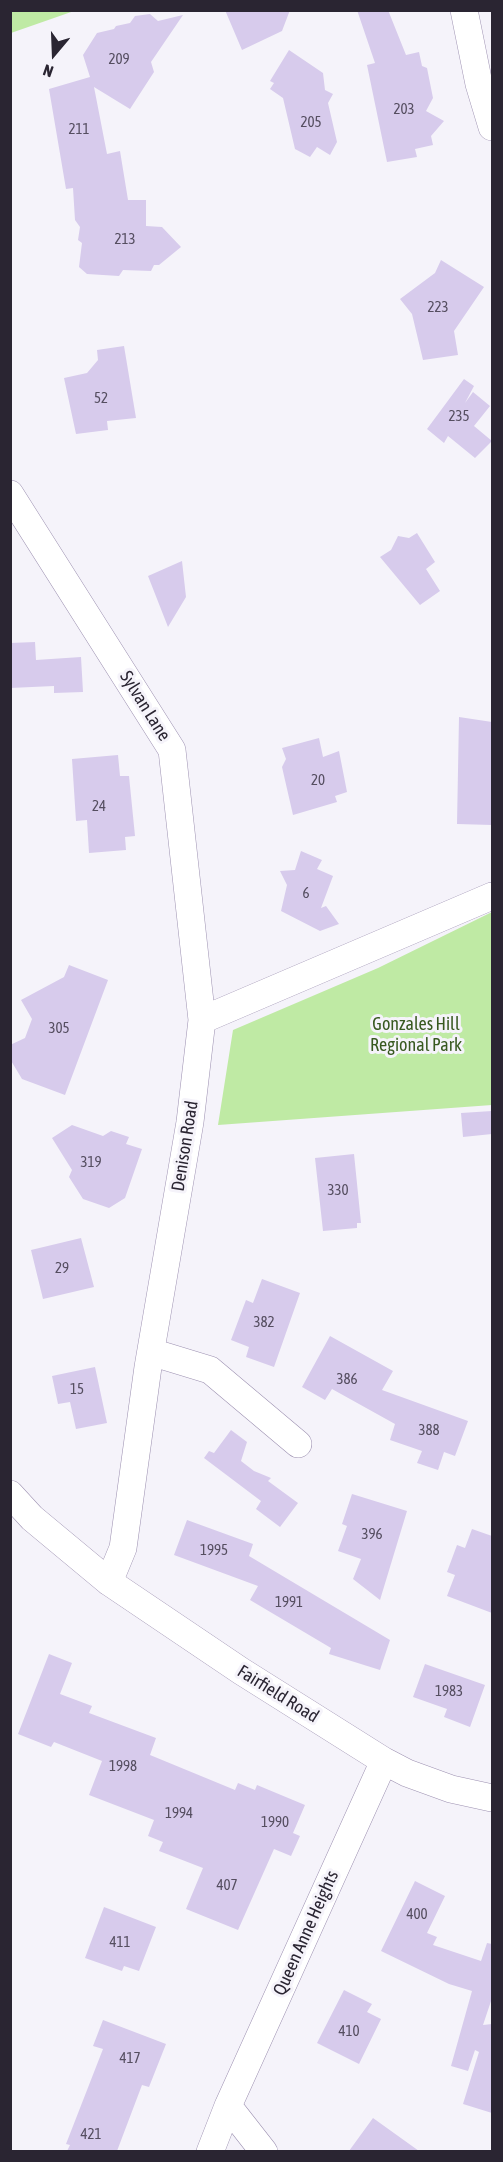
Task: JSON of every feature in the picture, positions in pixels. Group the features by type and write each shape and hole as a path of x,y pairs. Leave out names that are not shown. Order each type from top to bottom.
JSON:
{"street":[{"path":"464,10 479,84 492,127"},
{"name":"Sylvan Lane","path":"10,494 172,750 202,1020"},
{"path":"202,1020 492,896"},
{"name":"Denison Road","path":"109,1582 123,1548 151,1352 190,1122 202,1020"},
{"path":"151,1352 210,1370 298,1444"},
{"name":"Fairfield Road","path":"10,1494 32,1518 109,1582 241,1671 384,1761 425,1781 492,1798"},
{"name":"Queen Anne Heights","path":"210,2151 228,2106 384,1761"},
{"path":"228,2106 264,2151"}],"green space":[{"path":"11,10 74,10 74,11 11,33"},
{"name":"Gonzales Hill Regional Park","path":"492,912 492,1105 218,1125 233,1030 378,968"}],"building":[{"path":"225,10 290,10 282,31 242,50"},
{"path":"357,10 388,10 406,55 419,52 422,66 427,68 433,98 426,111 444,121 431,136 433,145 415,149 417,157 387,162 367,65 375,63"},
{"path":"150,14 158,21 183,15 151,62 154,72 130,109 94,87 107,154 120,151 128,200 146,200 146,226 162,227 181,247 159,265 154,265 151,271 123,270 119,276 87,274 79,267 82,243 78,240 80,227 75,220 73,188 66,189 49,89 90,77 83,55 97,33 130,23 135,16"},
{"path":"289,50 323,73 325,90 333,94 328,103 337,142 330,155 317,147 310,157 295,149 283,98 270,89 274,83 270,81"},
{"path":"441,260 484,287 454,331 458,355 423,360 412,314 400,299 435,273"},
{"path":"124,346 136,418 107,421 108,430 76,434 64,378 87,373 98,360 97,350"},
{"path":"464,379 474,386 465,403 473,392 490,406 474,426 492,441 475,458 448,436 444,443 427,429"},
{"path":"417,533 435,562 426,569 440,591 420,605 380,557 391,550 398,536 409,538"},
{"path":"182,561 186,597 168,627 148,576"},
{"path":"35,642 36,660 81,657 83,692 54,693 54,686 10,688 10,643"},
{"path":"459,717 492,722 492,825 457,824"},
{"path":"319,738 323,757 339,751 347,792 335,796 337,802 293,815 282,767 286,759 282,748"},
{"path":"118,755 120,776 129,776 135,836 125,837 126,850 89,853 87,820 76,821 72,759"},
{"path":"301,851 322,860 317,869 333,876 321,908 326,906 339,924 320,931 281,911 287,885 280,871 295,870"},
{"path":"69,965 108,980 65,1095 22,1079 10,1059 10,1045 25,1038 32,1019 21,1000 64,977"},
{"path":"492,1111 492,1134 463,1137 461,1113"},
{"path":"72,1125 103,1136 111,1131 129,1137 126,1144 142,1149 125,1198 109,1208 83,1199 69,1177 72,1170 52,1138"},
{"path":"354,1154 361,1223 357,1223 357,1228 323,1231 315,1158"},
{"path":"81,1238 94,1287 43,1299 31,1250"},
{"path":"262,1279 300,1293 274,1367 246,1357 249,1347 231,1340 246,1300 253,1303"},
{"path":"330,1336 393,1371 382,1390 468,1421 455,1456 444,1452 438,1470 417,1463 422,1451 390,1440 395,1424 332,1389 325,1400 302,1387"},
{"path":"95,1367 107,1423 76,1429 70,1402 58,1404 52,1376"},
{"path":"231,1430 247,1442 241,1461 254,1471 271,1478 268,1481 298,1503 280,1527 256,1509 261,1501 204,1458 209,1451 214,1453"},
{"path":"352,1494 407,1511 380,1600 353,1579 361,1559 338,1551 347,1526 342,1524"},
{"path":"187,1520 253,1544 249,1556 390,1640 380,1670 329,1654 331,1648 250,1600 258,1586 174,1555"},
{"path":"472,1529 492,1536 492,1613 447,1596 455,1575 447,1572 457,1545 465,1548"},
{"path":"49,1654 72,1663 60,1694 92,1706 89,1713 156,1738 150,1755 235,1790 238,1783 255,1790 257,1785 305,1805 293,1833 300,1836 291,1856 274,1849 238,1930 186,1909 203,1868 159,1851 163,1842 148,1836 154,1820 89,1795 102,1761 54,1742 51,1747 18,1734"},
{"path":"425,1664 485,1685 470,1727 444,1717 447,1709 413,1697"},
{"path":"415,1881 445,1896 427,1933 437,1937 433,1945 481,1961 487,1943 492,1944 492,1998 483,2025 492,2024 492,2113 463,2104 479,2052 475,2050 468,2071 451,2066 472,1991 449,1984 381,1951"},
{"path":"104,1907 156,1927 139,1971 124,1966 122,1971 85,1958"},
{"path":"344,1990 372,2004 367,2012 381,2019 359,2064 317,2043"},
{"path":"103,2020 166,2044 149,2087 142,2085 117,2151 67,2151 70,2145 66,2144 103,2049 93,2046"},
{"path":"373,2118 419,2151 349,2151"}]}
